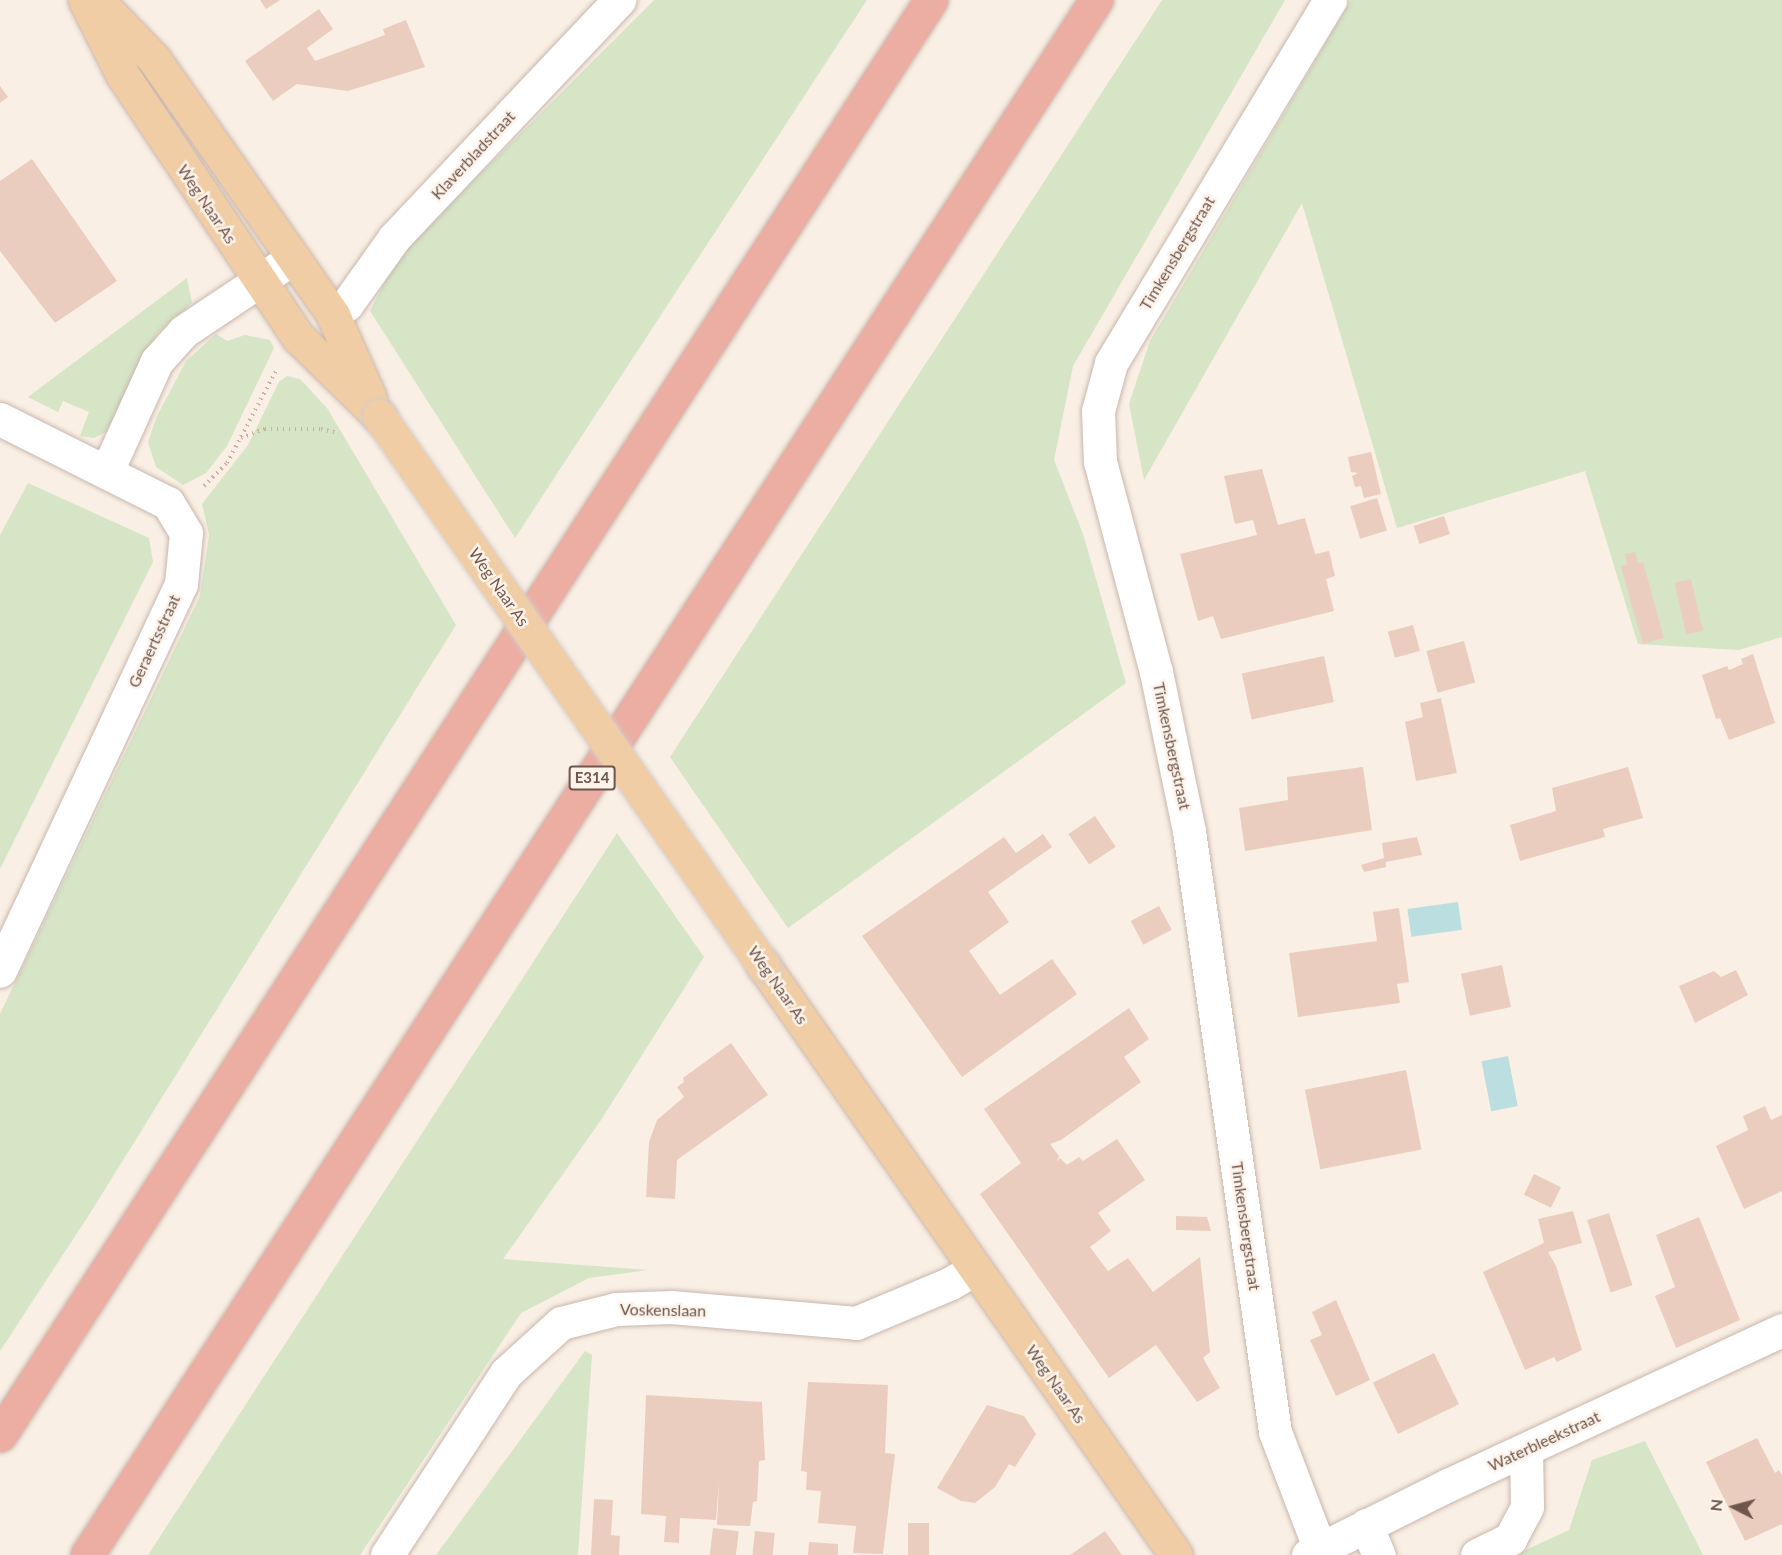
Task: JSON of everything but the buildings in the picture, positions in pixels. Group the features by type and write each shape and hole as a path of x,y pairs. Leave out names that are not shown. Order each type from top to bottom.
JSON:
{"highway":[{"path":"0,1435 931,0"},
{"name":"E314","path":"87,1555 1096,0"}],"main road":[{"name":"Weg Naar As","path":"85,0 122,75 299,338 379,416"},
{"name":"Weg Naar As","path":"97,0 154,59 333,315 379,416 1176,1555"}],"street":[{"name":"Klaverbladstraat","path":"333,315 347,304 394,238 619,0"},
{"name":"Timkensbergstraat","path":"1313,1551 1275,1432 1189,831 1156,672 1100,462 1098,411 1111,363 1329,0"},
{"path":"107,471 157,361 184,331 260,282 292,258"},
{"name":"Geraertsstraat","path":"0,419 168,503 186,533 181,584 0,971"},
{"name":"Voskenslaan","path":"387,1555 506,1373 561,1323 616,1309 671,1307 856,1323 950,1284 975,1269"},
{"name":"Waterbleekstraat","path":"1313,1551 1782,1330"},
{"path":"1477,1555 1510,1539 1527,1507 1526,1450"},
{"path":"1366,1525 1379,1555"}],"path":[{"path":"200,490 227,463 279,364"},
{"path":"241,438 265,429 301,428 342,434"}],"green space":[{"path":"654,0 867,0 515,538 370,311 397,257"},
{"path":"1162,0 1285,0 1073,366 1054,460 1083,534 1126,683 788,928 670,757"},
{"path":"1351,0 1782,0 1782,637 1739,650 1638,644 1585,471 1397,528 1302,203 1144,480 1129,404 1150,341"},
{"path":"187,278 192,303 157,334 108,431 94,438 80,436 89,412 63,401 58,412 28,397"},
{"path":"216,334 227,341 245,335 270,340 274,348 227,446 206,473 183,485 156,467 148,442 157,416 186,361"},
{"path":"287,376 300,379 327,408 456,625 87,1218 0,1351 0,1014 200,596 209,535 202,504 248,445 279,382"},
{"path":"28,483 149,538 153,562 0,869 0,535"},
{"path":"617,833 704,957 601,1120 503,1259 648,1270 589,1278 521,1313 360,1555 148,1555"},
{"path":"585,1351 592,1355 578,1555 436,1555"},
{"path":"1645,1441 1703,1555 1515,1555 1569,1530 1592,1460"}],"water":[{"path":"1458,902 1462,930 1411,937 1407,909"},
{"path":"1508,1056 1518,1106 1491,1111 1481,1061"}]}
